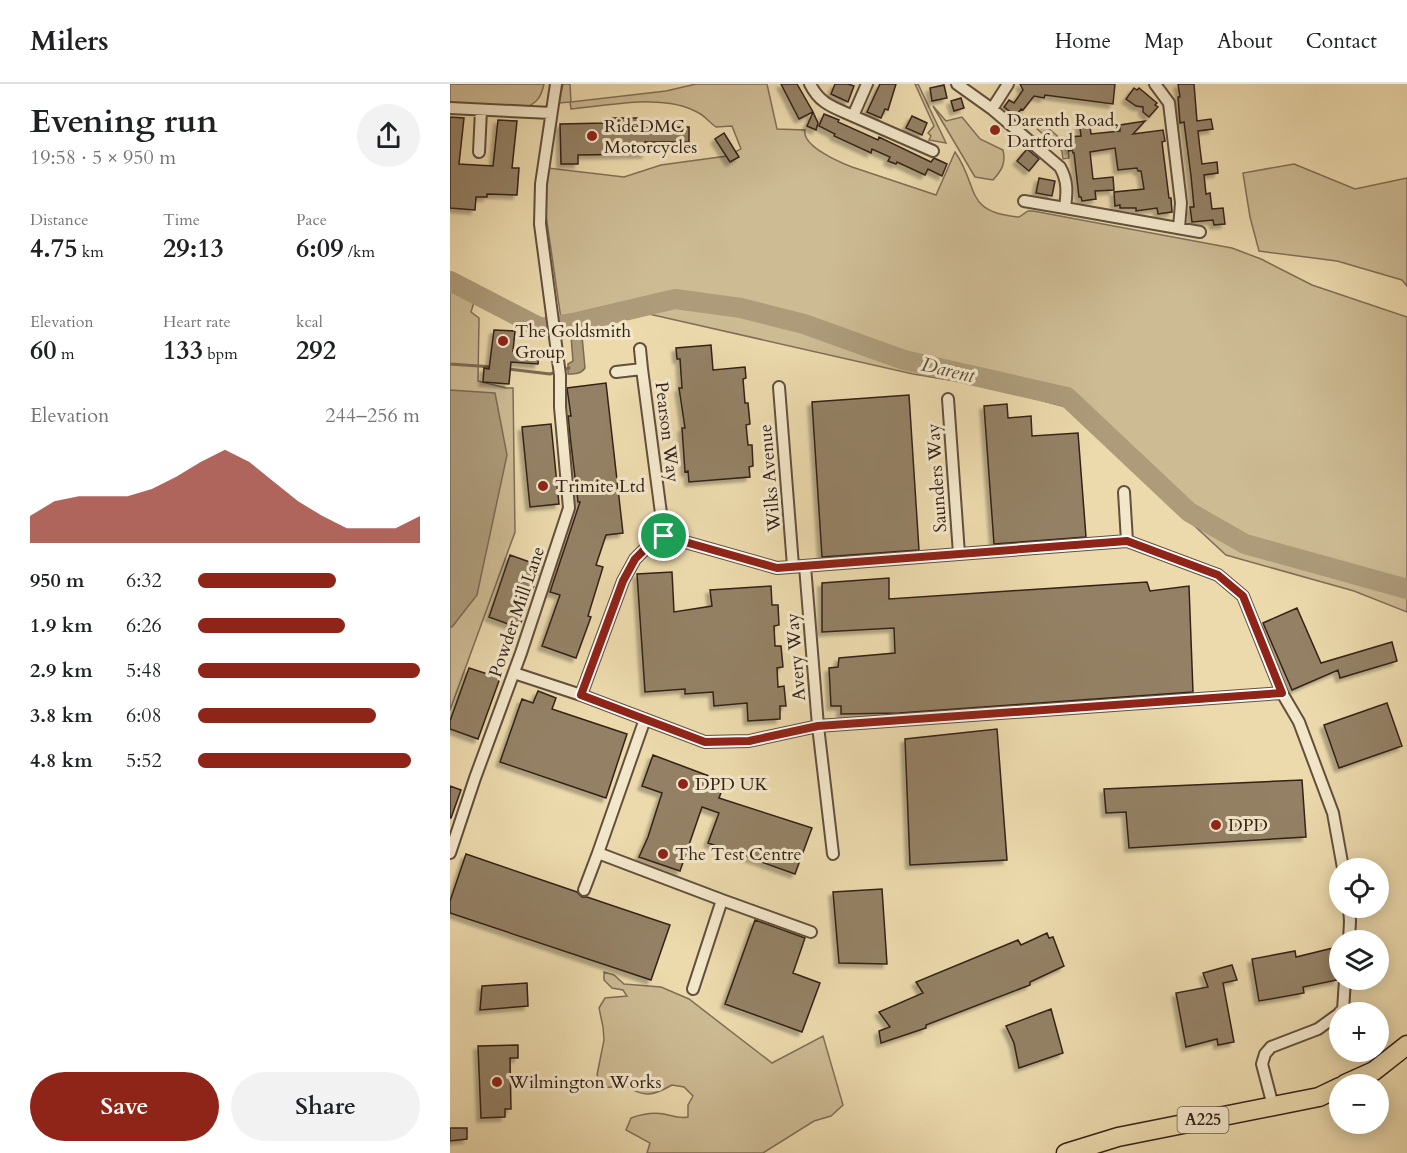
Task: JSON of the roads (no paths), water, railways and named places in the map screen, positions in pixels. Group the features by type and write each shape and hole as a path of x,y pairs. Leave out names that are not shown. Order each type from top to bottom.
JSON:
{"main road":[{"path":"1367,1074 1407,1045"},
{"name":"A225","path":"1066,1153 1118,1137 1319,1097 1329,1092"}],"street":[{"name":"Powder Mill Lane","path":"450,852 514,673 569,508 560,371 540,224 541,184 556,84"},
{"path":"810,84 818,98 824,103 933,151"},
{"path":"853,116 867,84"},
{"path":"957,84 1060,167 1065,175 1067,186 1065,208"},
{"path":"992,110 1008,84"},
{"path":"1155,84 1169,104 1181,203 1179,228"},
{"path":"450,108 551,113"},
{"path":"479,152 481,110"},
{"path":"1024,201 1200,232"},
{"name":"Pearson Way","path":"640,350 664,536"},
{"name":"Pearson Way","path":"616,372 642,369"},
{"name":"Wilks Avenue","path":"779,387 793,566"},
{"name":"Saunders Way","path":"948,399 959,554"},
{"path":"1124,492 1127,541"},
{"path":"581,695 623,581 635,559 649,545 664,536 777,568 1127,541 1218,575 1243,596 1282,693 1299,722 1333,813 1341,858"},
{"name":"Avery Way","path":"805,566 818,726 833,854"},
{"path":"514,673 581,695 705,742 749,741 818,726 1282,693"},
{"path":"584,891 645,719"},
{"path":"598,853 811,932"},
{"path":"693,989 722,900"},
{"path":"1273,1106 1262,1064 1265,1054 1271,1047 1318,1029 1329,1021"}],"waterway":[{"name":"Darent","path":"450,281 541,328 573,323 675,299 741,308 804,324 904,360 1067,397 1189,512 1245,544 1407,589"},
{"path":"573,323 575,337"},
{"path":"450,364 493,367"},
{"path":"508,369 550,374 569,368"}],"place":[{"name":"Darenth Road, Dartford","path":"995,130"},
{"name":"RideDMC Motorcycles","path":"592,136"},
{"name":"The Goldsmith Group","path":"503,341"},
{"name":"Trimite Ltd","path":"543,486"},
{"name":"DPD UK","path":"683,784"},
{"name":"DPD","path":"1216,825"},
{"name":"The Test Centre","path":"663,854"},
{"name":"Wilmington Works","path":"497,1082"}]}
